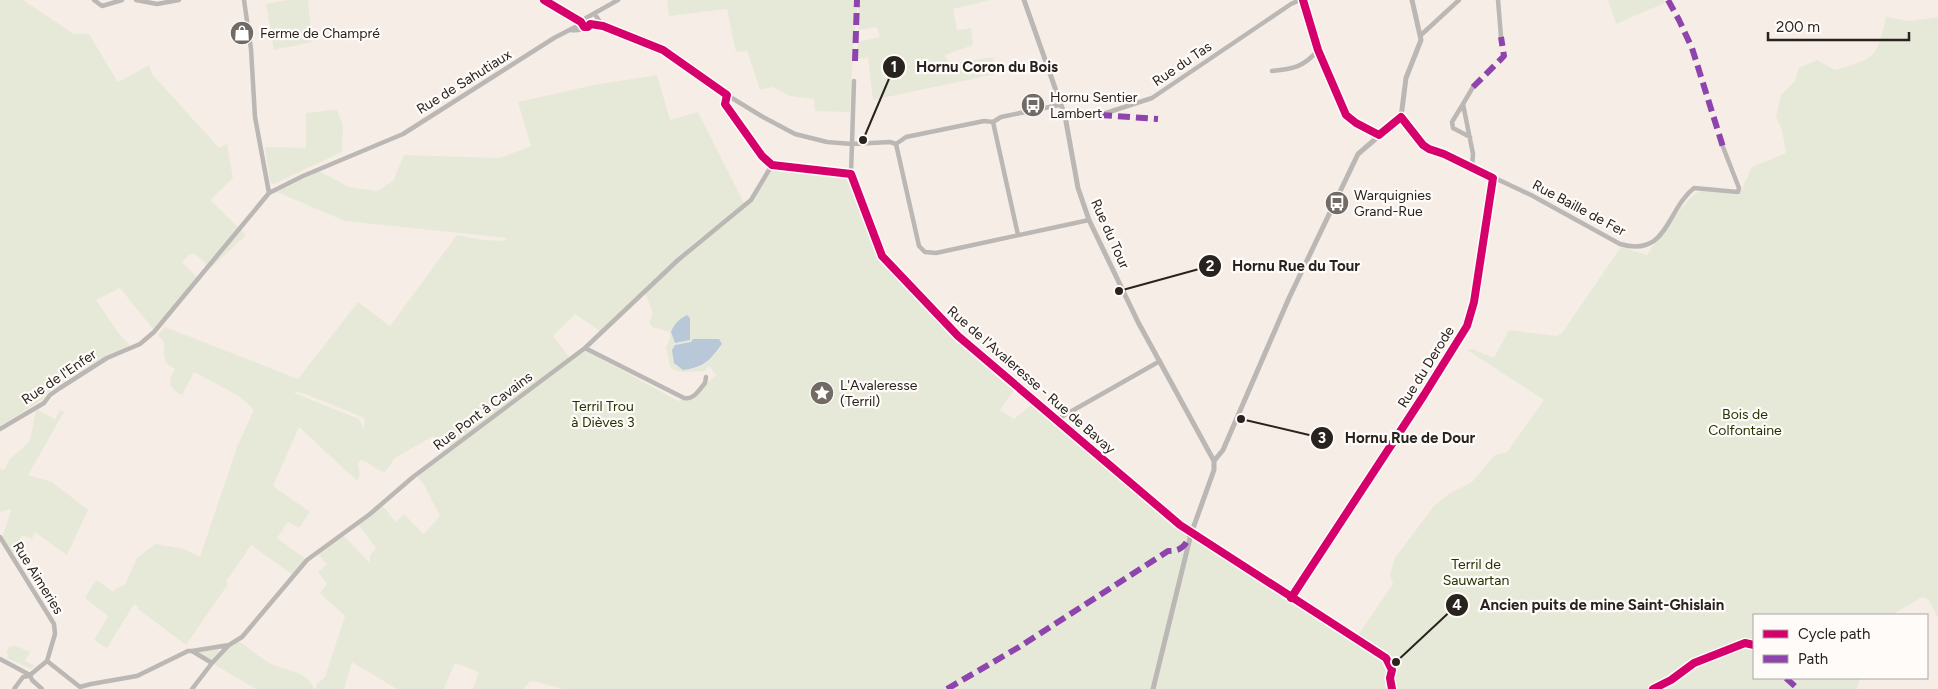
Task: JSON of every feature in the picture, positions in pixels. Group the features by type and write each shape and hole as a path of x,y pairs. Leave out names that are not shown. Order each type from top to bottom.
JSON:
{"street":[{"path":"94,0 102,6 122,0"},
{"path":"136,0 156,4 178,0"},
{"path":"244,0 251,49 255,117 269,193"},
{"path":"544,0 572,17 604,27 662,50 727,95 795,134 827,142 852,144 890,142 896,144"},
{"path":"585,22 618,0"},
{"name":"Rue du Tour","path":"1024,0 1059,105 1065,116 1078,188 1089,220 1138,322 1214,461"},
{"path":"1153,689 1191,534 1214,470 1214,461 1223,450 1290,298 1358,154 1401,117 1406,78 1419,49 1422,35 1412,0"},
{"path":"1422,35 1459,0"},
{"path":"1498,0 1502,38"},
{"path":"1302,1 1318,50 1346,114 1356,123 1378,135"},
{"name":"Rue du Tas","path":"1065,116 1100,115 1152,98 1291,4 1302,1"},
{"path":"597,14 604,27"},
{"path":"572,17 572,29"},
{"name":"Rue de Sahutiaux","path":"269,193 303,176 403,134 554,38 572,29 576,31 585,22"},
{"path":"1272,71 1297,67 1310,59 1318,50"},
{"path":"852,144 854,81"},
{"path":"1470,137 1454,128 1452,122 1472,87"},
{"name":"Rue Pont à Cavains","path":"80,688 137,676 185,652 229,645 242,637 307,560 370,514 413,477 585,348 678,260 751,200 772,165 762,156 725,104 727,95"},
{"path":"1463,104 1473,154 1472,167"},
{"path":"896,144 906,137 984,121 993,122 1001,117 1059,105"},
{"name":"Rue Baille de Fer","path":"1401,117 1429,149 1531,194 1620,244 1639,248 1647,246 1656,238 1694,188 1738,192 1739,188 1723,147"},
{"path":"993,122 1018,235"},
{"name":"Rue de l'Avaleresse - Rue de Bavay","path":"852,144 851,174 882,256 958,336 1191,534 1356,639"},
{"path":"896,144 921,250 930,254 1089,220"},
{"name":"Rue du Derode","path":"1291,598 1467,326 1474,302 1493,178"},
{"name":"Rue de l'Enfer","path":"0,429 44,403 60,388 107,358 133,347 154,332 269,193"},
{"path":"585,348 684,398 693,397 705,383 706,377"},
{"path":"1056,420 1160,361"},
{"name":"Rue Aimeries","path":"0,537 54,624 55,634 47,661"},
{"path":"192,689 229,645"},
{"path":"192,651 212,663"},
{"path":"0,659 29,676 42,689"},
{"path":"14,689 23,677 29,676 47,661 80,688"}],"green space":[{"path":"0,0 23,0 74,34 89,34 118,82 149,65 152,74 219,148 227,144 233,178 210,200 246,235 211,268 195,254 190,254 182,262 198,278 153,329 120,288 96,300 117,331 130,346 104,357 58,385 42,400 0,426"},
{"path":"287,0 308,0 312,42 274,50 266,4"},
{"path":"667,0 858,0 850,112 815,111 814,99 790,96 772,87 760,90 747,51 736,52 727,9 669,16"},
{"path":"859,0 991,0 953,9 957,30 971,28 973,45 945,55 949,64 993,57 996,74 873,100 868,58 857,59 858,42 880,37 877,27 858,30"},
{"path":"1608,0 1664,0 1665,3 1616,24"},
{"name":"Bois de Colfontaine","path":"1886,17 1910,21 1938,17 1938,618 1929,600 1922,597 1894,614 1753,614 1753,679 1860,679 1857,689 563,689 533,681 529,682 524,689 473,689 479,672 455,663 444,689 397,689 352,662 344,689 316,689 317,684 325,677 345,616 320,593 327,584 318,572 326,565 328,566 317,553 343,535 370,563 370,555 376,548 358,524 382,505 396,522 404,514 424,534 440,516 418,475 585,350 678,401 688,400 716,375 709,366 705,371 687,372 674,370 670,367 667,351 665,350 670,338 670,332 652,327 649,322 653,313 645,293 677,262 753,199 774,161 851,174 880,258 956,337 1015,389 1000,410 1014,419 1032,404 1178,527 1180,526 1356,638 1393,584 1390,575 1395,558 1434,506 1449,494 1472,482 1495,455 1507,452 1544,400 1467,350 1472,349 1494,358 1509,330 1557,336 1562,333 1621,247 1647,255 1681,208 1697,193 1703,190 1712,190 1739,195 1752,167 1786,153 1782,130 1776,117 1781,95 1795,81 1799,68 1817,60 1835,70 1859,63 1872,55 1880,41","holes":["692,342 721,346 702,366 683,370 675,345"]},
{"path":"657,75 670,120 698,112 745,205 696,241 601,332 575,314 553,336 570,358 452,447 444,445 433,436 395,458 385,472 360,460 358,464 360,475 357,481 299,427 273,486 310,512 299,528 288,522 277,538 307,560 293,575 251,545 226,582 228,584 186,645 134,604 107,648 94,640 108,616 85,598 96,580 114,592 116,588 125,585 137,558 155,544 184,549 200,557 237,447 254,410 239,396 194,372 182,395 174,390 170,381 175,369 166,363 164,342 158,335 165,327 298,379 358,302 390,326 457,235 483,240 505,241 507,238 345,221 277,192 319,171 349,187 377,191 393,181 404,155 500,158 531,146 518,102 594,85","holes":["294,393 305,394 365,418 364,429 359,419"]},
{"path":"337,110 343,125 342,152 278,182 273,184 270,182 265,147 306,148 306,113"},
{"path":"36,409 55,419 60,410 64,412 28,475 52,482 88,510 67,555 35,532 32,539 22,535 12,557 1,540 11,511 10,509 0,512 0,468 4,470 9,460 30,441"},
{"path":"236,641 268,662 307,678 314,689 256,689 212,663 198,652 219,649 221,652"},
{"path":"14,645 30,652 25,661 35,666 31,669 7,658 8,654 6,653 10,646"}],"water":[{"path":"687,315 690,318 690,340 675,343 671,332 672,329 677,322"},
{"path":"693,339 719,339 722,344 714,355 702,365 683,370 674,363 672,350 675,345 691,342"}],"marked path":[{"path":"855,61 857,0"},
{"path":"1668,0 1692,48 1723,147"},
{"path":"1473,87 1504,56 1501,37"},
{"path":"1100,115 1158,119"},
{"path":"947,689 1019,647 1168,551 1180,549 1185,545 1191,534"},
{"path":"1787,679 1798,689"}],"cycle path":[{"path":"544,0 581,22 584,27 588,27 590,24 603,26 663,50 727,95 725,104 762,156 772,165 851,174 882,256 958,336 1180,525 1386,658 1392,670 1390,678 1392,689"},
{"path":"1291,598 1467,326 1474,302 1493,178 1444,154 1429,149 1423,145 1401,117 1379,135 1356,123 1346,115 1318,50 1303,0"},
{"path":"1653,689 1671,680 1694,663 1745,643 1753,645"}],"place":[{"name":"Ferme de Champré","path":"242,33"},
{"name":"Hornu Sentier Lambert","path":"1033,105"},
{"name":"Hornu Coron du Bois","path":"863,140"},
{"name":"Warquignies Grand-Rue","path":"1337,203"},
{"name":"Hornu Rue du Tour","path":"1119,291"},
{"name":"L'Avaleresse (Terril)","path":"822,393"},
{"name":"Hornu Rue de Dour","path":"1241,419"},
{"name":"Ancien puits de mine Saint-Ghislain","path":"1396,662"}],"park label":[{"name":"Terril Trou à Dièves 3","path":"603,414"},
{"name":"Terril de Sauwartan","path":"1476,572"}]}
